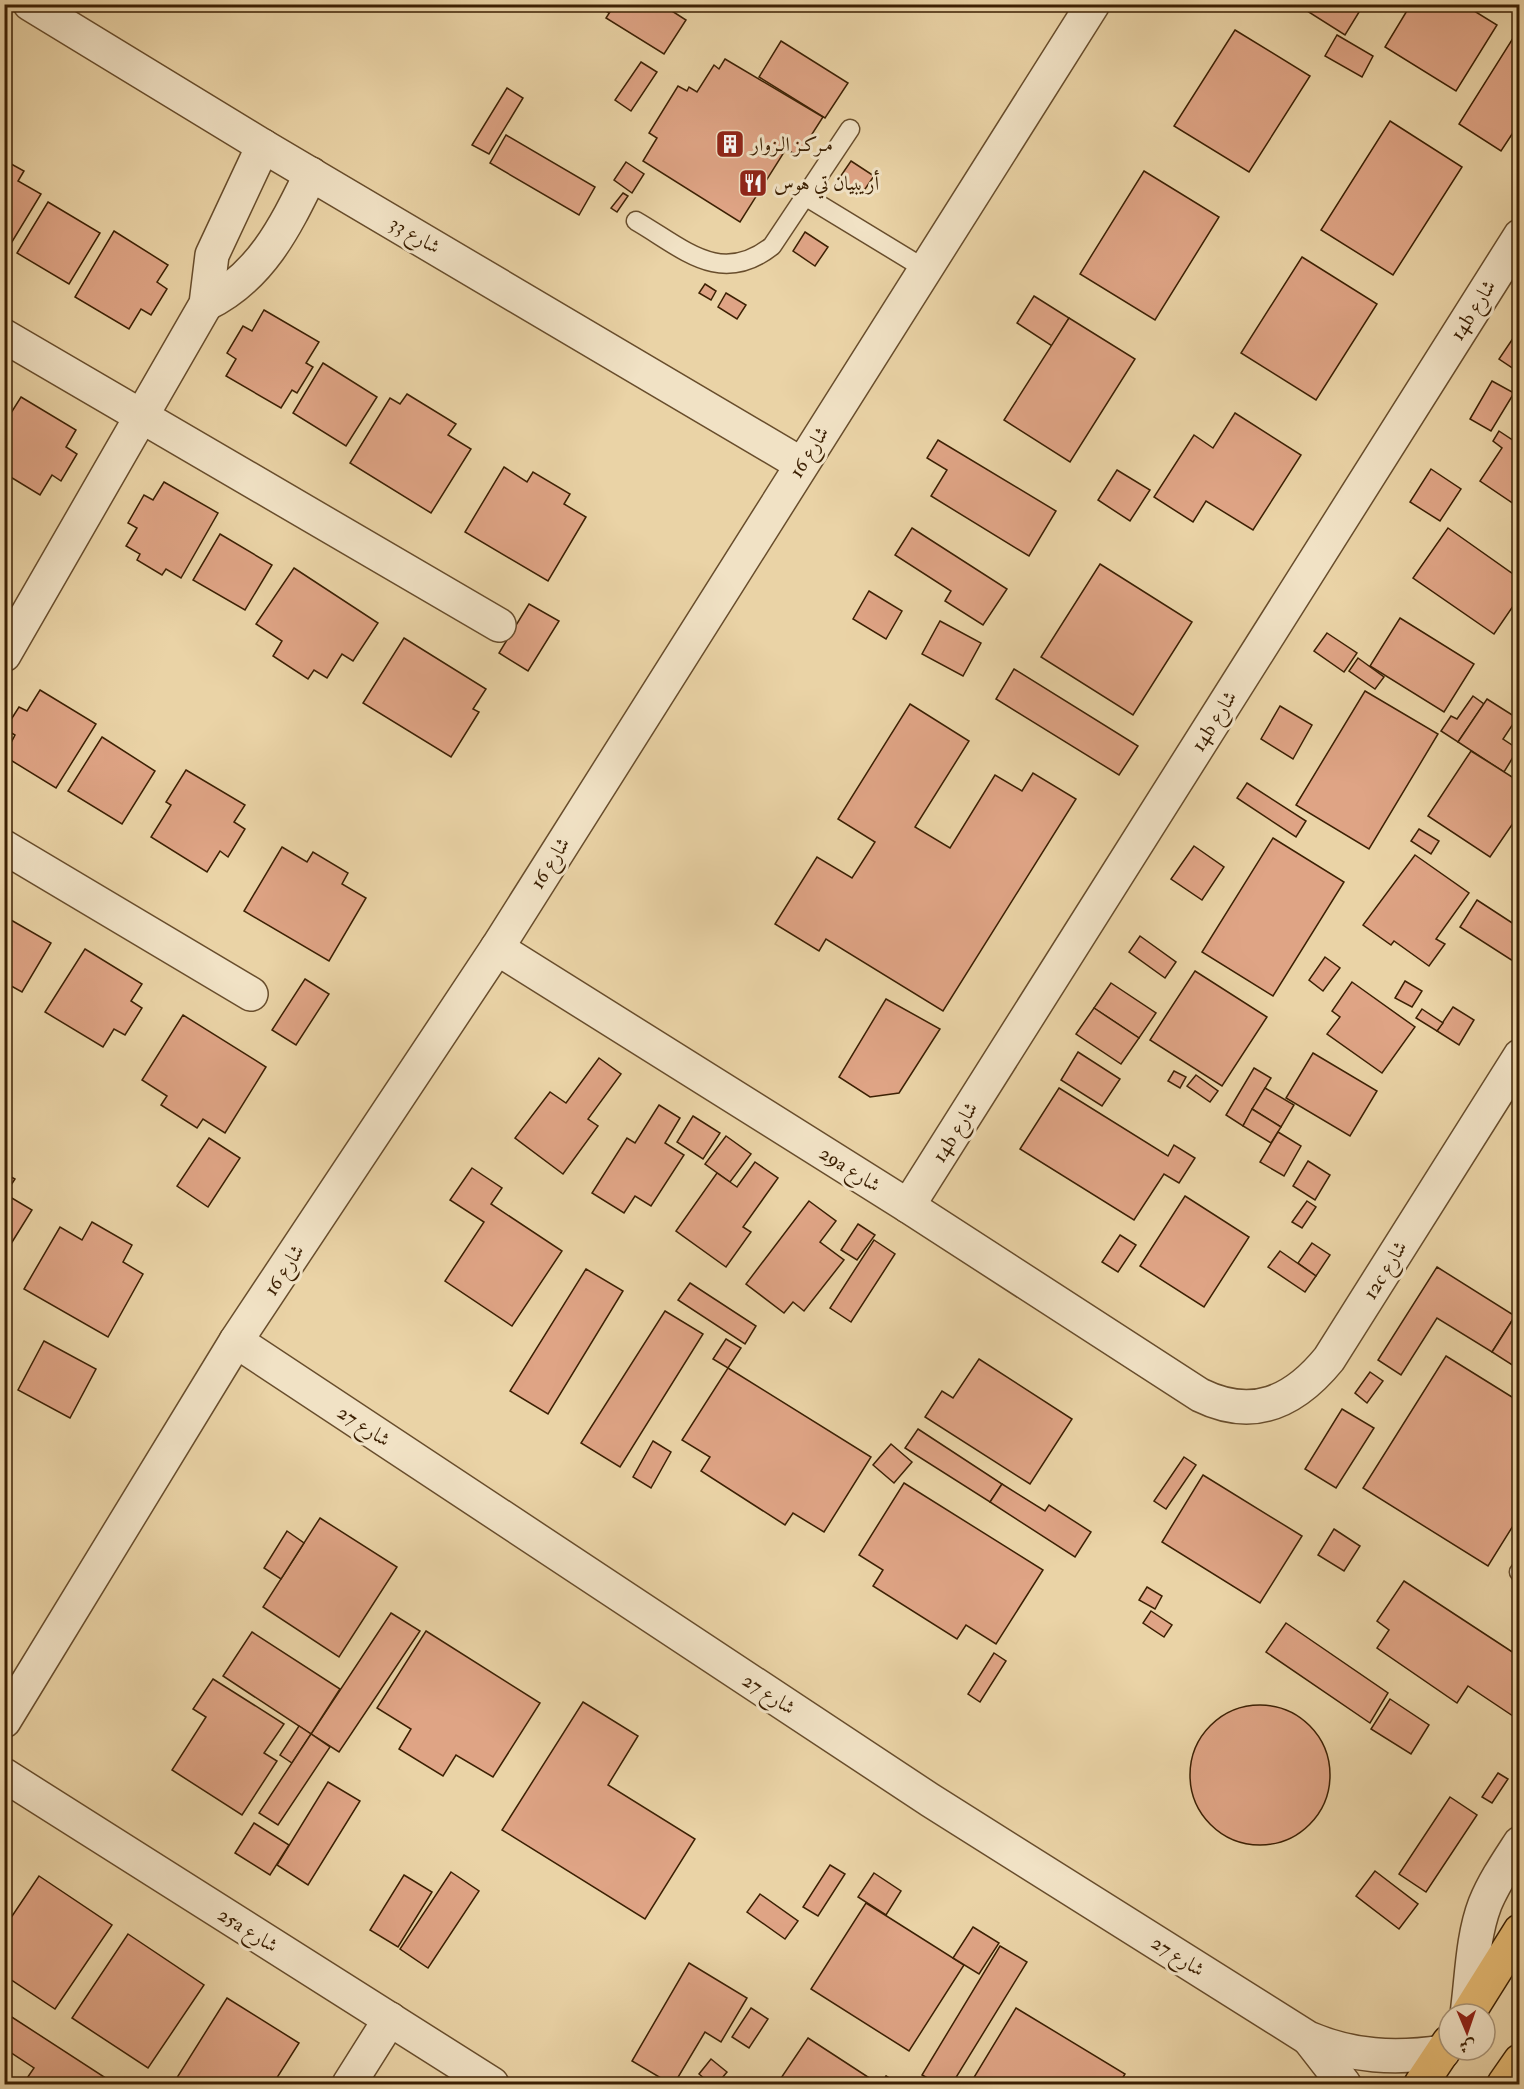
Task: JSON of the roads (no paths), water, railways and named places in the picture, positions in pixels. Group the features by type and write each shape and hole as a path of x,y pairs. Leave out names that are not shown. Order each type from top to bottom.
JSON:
{"main road":[{"path":"1475,2002 1520,1931"},
{"path":"1421,2085 1437,2061"},
{"path":"1504,2085 1520,2061"}],"street":[{"name":"شارع 33","path":"30,4 263,146 801,464"},
{"name":"شارع 16","path":"4,1721 236,1341 497,948 1093,4"},
{"path":"4,655 206,304 212,255 263,146"},
{"path":"206,304 238,285 269,252 311,174"},
{"name":"14b شارع","path":"908,1206 1520,236"},
{"path":"4,336 499,625"},
{"path":"4,847 251,994"},
{"name":"29a شارع","path":"497,948 908,1206 1200,1395"},
{"name":"12c شارع","path":"1200,1395 1234,1407 1255,1406 1284,1399 1310,1383 1329,1359 1520,1056"},
{"name":"شارع 27","path":"236,1341 930,1800 1308,2038 1348,2052 1379,2056 1411,2056 1437,2049"},
{"name":"25a شارع","path":"4,1775 492,2085"},
{"path":"1469,2002 1480,1922 1496,1880 1520,1843"},
{"path":"349,2085 390,2019"},
{"name":"شارع 27","path":"1308,2038 1344,2085"}],"lane":[{"path":"636,221 702,259 720,265 739,265 757,258 772,246 850,129"},
{"path":"805,196 925,269"}],"place":[{"name":"مـركـز الـزوار","path":"730,144"},
{"name":"أريبيان تي هوس","path":"753,183"}]}
